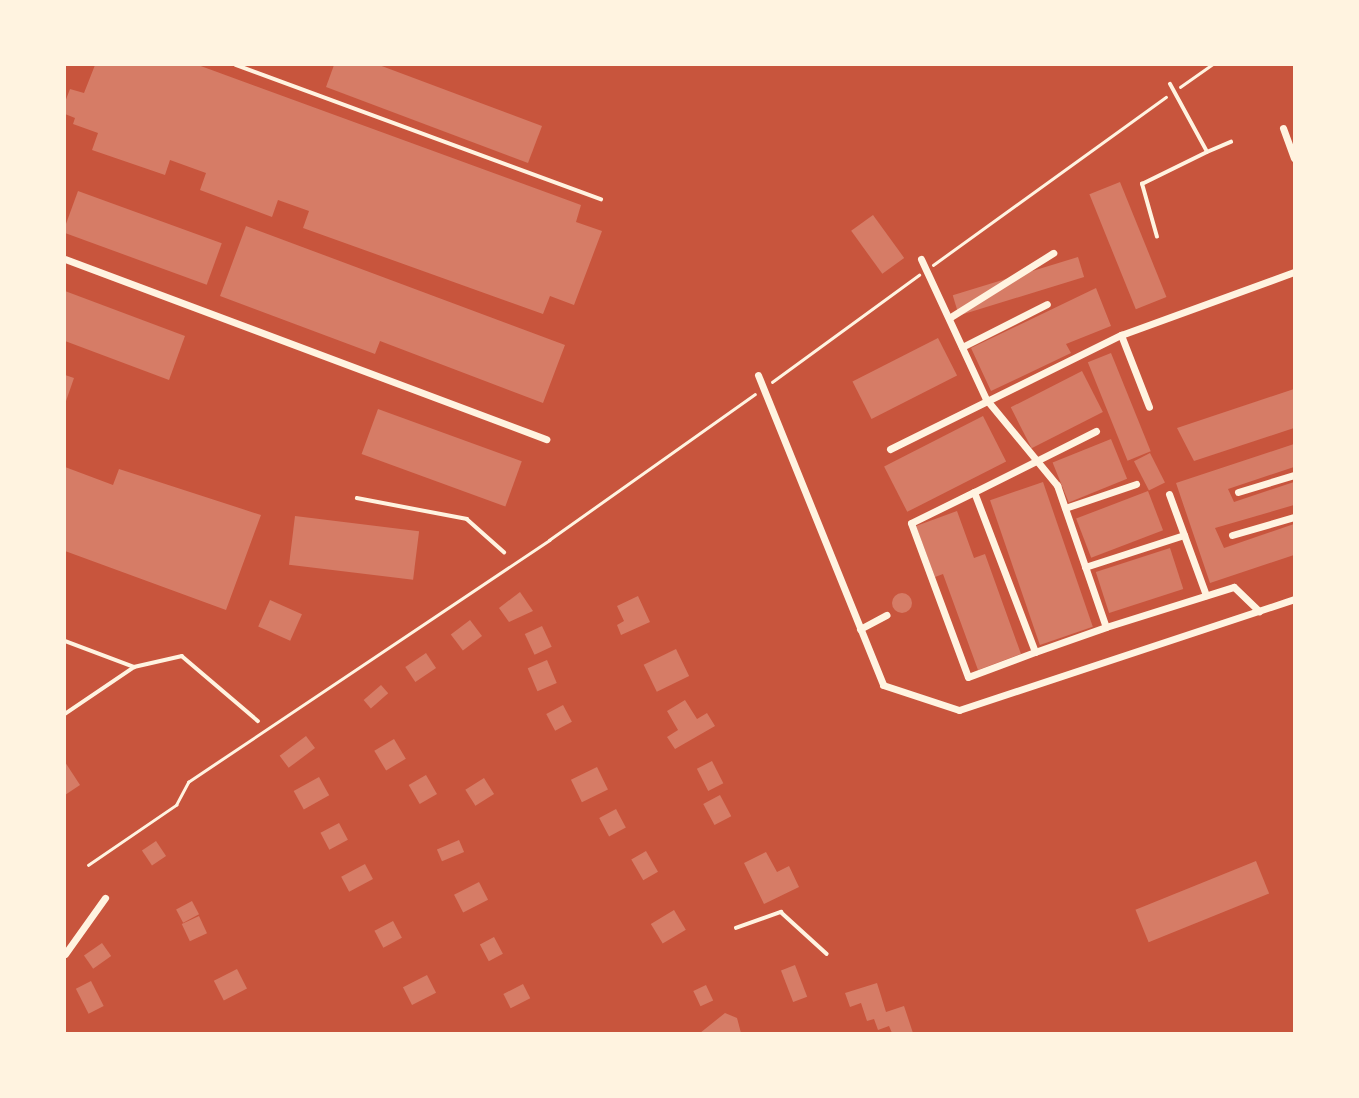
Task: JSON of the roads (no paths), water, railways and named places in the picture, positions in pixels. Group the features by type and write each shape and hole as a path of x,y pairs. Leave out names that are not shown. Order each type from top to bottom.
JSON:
{"street":[{"path":"1283,128 1294,158"},
{"path":"948,318 1053,253"},
{"path":"65,259 546,439"},
{"path":"921,259 986,399 1034,461 1057,485 1106,627"},
{"path":"890,449 986,399 1121,335 1294,272"},
{"path":"962,347 1047,304"},
{"path":"1121,335 1149,407"},
{"path":"758,375 883,685 959,710 1294,600"},
{"path":"1096,430 911,523 968,677 1106,627 1234,587 1259,611"},
{"path":"1238,492 1294,475"},
{"path":"1065,508 1136,484"},
{"path":"974,492 1035,652"},
{"path":"1169,494 1206,595"},
{"path":"1232,535 1294,517"},
{"path":"1085,567 1184,536"},
{"path":"860,629 886,615"},
{"path":"65,954 105,898"}],"lane":[{"path":"236,65 601,199"},
{"path":"1170,84 1207,152"},
{"path":"1157,237 1142,184 1231,142"},
{"path":"357,498 467,519 503,552"},
{"path":"65,641 134,667"},
{"path":"65,714 134,667 182,656 258,721"},
{"path":"737,928 781,912 827,954"}]}
